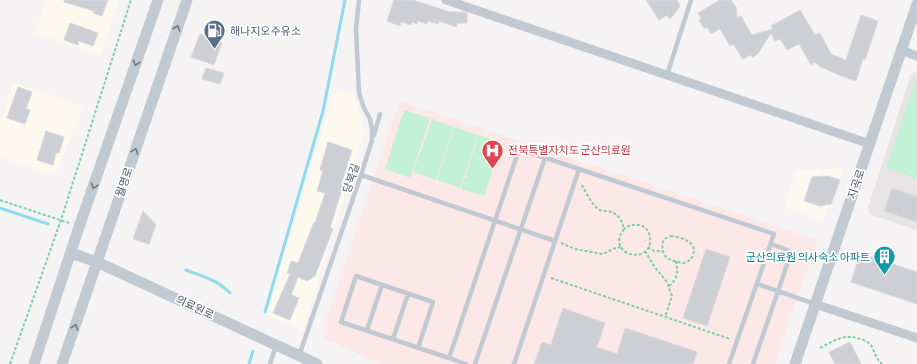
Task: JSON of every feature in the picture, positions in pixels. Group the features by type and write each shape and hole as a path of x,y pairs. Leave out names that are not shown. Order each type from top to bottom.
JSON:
{"street":[{"path":"34,364 79,227 158,0"},
{"name":"월명로","path":"62,364 187,0"},
{"path":"446,0 870,144"},
{"name":"지곡로","path":"795,364 917,4"},
{"path":"901,50 917,56"},
{"name":"의료원로","path":"71,253 97,262 317,364"},
{"path":"815,304 917,338"}],"lane":[{"name":"당북길","path":"299,356 372,140 370,119 364,108 359,93 356,29 359,0"},
{"path":"666,75 691,0"},
{"path":"372,140 380,114"},
{"path":"449,358 519,149 774,234 729,364"},
{"path":"475,364 545,158"},
{"path":"514,364 579,169"},
{"path":"361,175 555,241"},
{"path":"753,364 790,256 789,252 785,249 771,244"},
{"path":"418,348 433,302 356,276 341,322 367,330 418,348 466,364"},
{"path":"757,284 815,304"},
{"path":"367,330 382,285"},
{"path":"393,339 408,294"},
{"path":"270,364 276,345"}],"path":[{"path":"10,364 61,220 131,0"},
{"path":"576,180 581,182 594,204 599,209 616,214 622,220 624,229"},
{"path":"0,200 79,227"},
{"path":"633,224 638,224 647,230 650,234 650,240 648,247 643,253 632,255 624,251 619,242 619,237 624,229 633,224"},
{"path":"671,236 688,242 693,246 694,251 692,258 686,263 683,264 676,261 666,257 662,247 663,241 671,236"},
{"path":"555,241 575,249 602,254 612,249 621,247"},
{"path":"648,247 654,251 663,250"},
{"path":"645,251 669,286 672,296 665,317"},
{"path":"669,286 674,282 676,277 676,261"},
{"path":"544,275 737,342"},
{"path":"820,348 843,336 854,336 868,343 872,347 877,360 882,364"}],"shaded area":[{"path":"46,0 119,0 101,55 35,33"},
{"path":"917,71 917,230 871,215 868,208 911,74"},
{"path":"13,82 83,107 55,176 0,157 0,123"},
{"path":"334,92 354,93 365,129 303,330 267,314"},
{"name":"전북특별자치도 군산의료원","path":"399,101 817,240 775,364 381,364 326,339 323,329"},
{"path":"843,168 823,221 785,207 796,170"}],"green space":[{"path":"917,79 917,179 886,168"},
{"path":"404,110 430,118 410,178 385,169"},
{"path":"432,119 454,127 436,180 413,172"},
{"path":"455,127 478,135 460,188 437,180"},
{"path":"479,135 502,143 484,196 461,189"}],"building":[{"path":"64,0 108,0 102,16 93,13 94,11 64,2"},
{"path":"394,0 413,0 450,12 467,13 467,23 457,23 457,27 439,21 438,24 428,21 427,24 418,21 417,24 412,22 411,25 401,22 400,26 387,21"},
{"path":"646,0 677,0 680,6 670,19 667,15 659,20"},
{"path":"720,0 731,0 736,7 737,18 741,16 752,35 773,29 771,26 800,10 815,35 820,33 831,54 846,60 861,15 878,21 865,60 863,59 856,81 819,66 815,62 811,65 799,44 787,50 780,39 775,41 771,33 759,52 753,58 751,55 743,59 733,44 730,46 720,29 711,34 707,27 705,29 699,21 701,18 698,13"},
{"path":"70,23 98,33 93,46 79,41 78,45 64,40"},
{"path":"200,34 222,43 214,65 191,57"},
{"path":"206,68 224,73 220,84 202,79"},
{"path":"18,87 32,92 26,109 30,110 25,124 7,118"},
{"path":"46,131 64,137 59,153 56,153 53,165 37,160"},
{"path":"328,142 352,150 330,228 333,229 315,276 307,281 298,277 291,295 299,298 290,320 273,313 290,274 287,273 291,261 298,263 314,222 315,223 325,193 317,191 323,171 320,170"},
{"path":"828,176 840,180 831,204 820,206 804,201 812,177"},
{"path":"892,188 917,197 917,222 884,211"},
{"path":"143,211 156,225 149,244 133,239"},
{"path":"706,249 730,257 707,326 683,318"},
{"name":"군산의료원 의사숙소 아파트","path":"860,253 917,272 917,304 851,282"},
{"path":"563,308 605,323 597,347 617,354 625,328 697,352 693,364 534,364 542,342 551,345"},
{"path":"850,342 861,364 835,364 829,352"}],"waterway":[{"path":"265,312 323,111 345,0"},
{"path":"0,208 48,224"},
{"path":"186,270 204,276 220,285 230,293"},
{"path":"249,364 253,351"}],"place":[{"name":"해나지오주유소","path":"214,50"},
{"name":"전북특별자치도 군산의료원","path":"492,170"},
{"name":"군산의료원 의사숙소 아파트","path":"885,276"}]}
